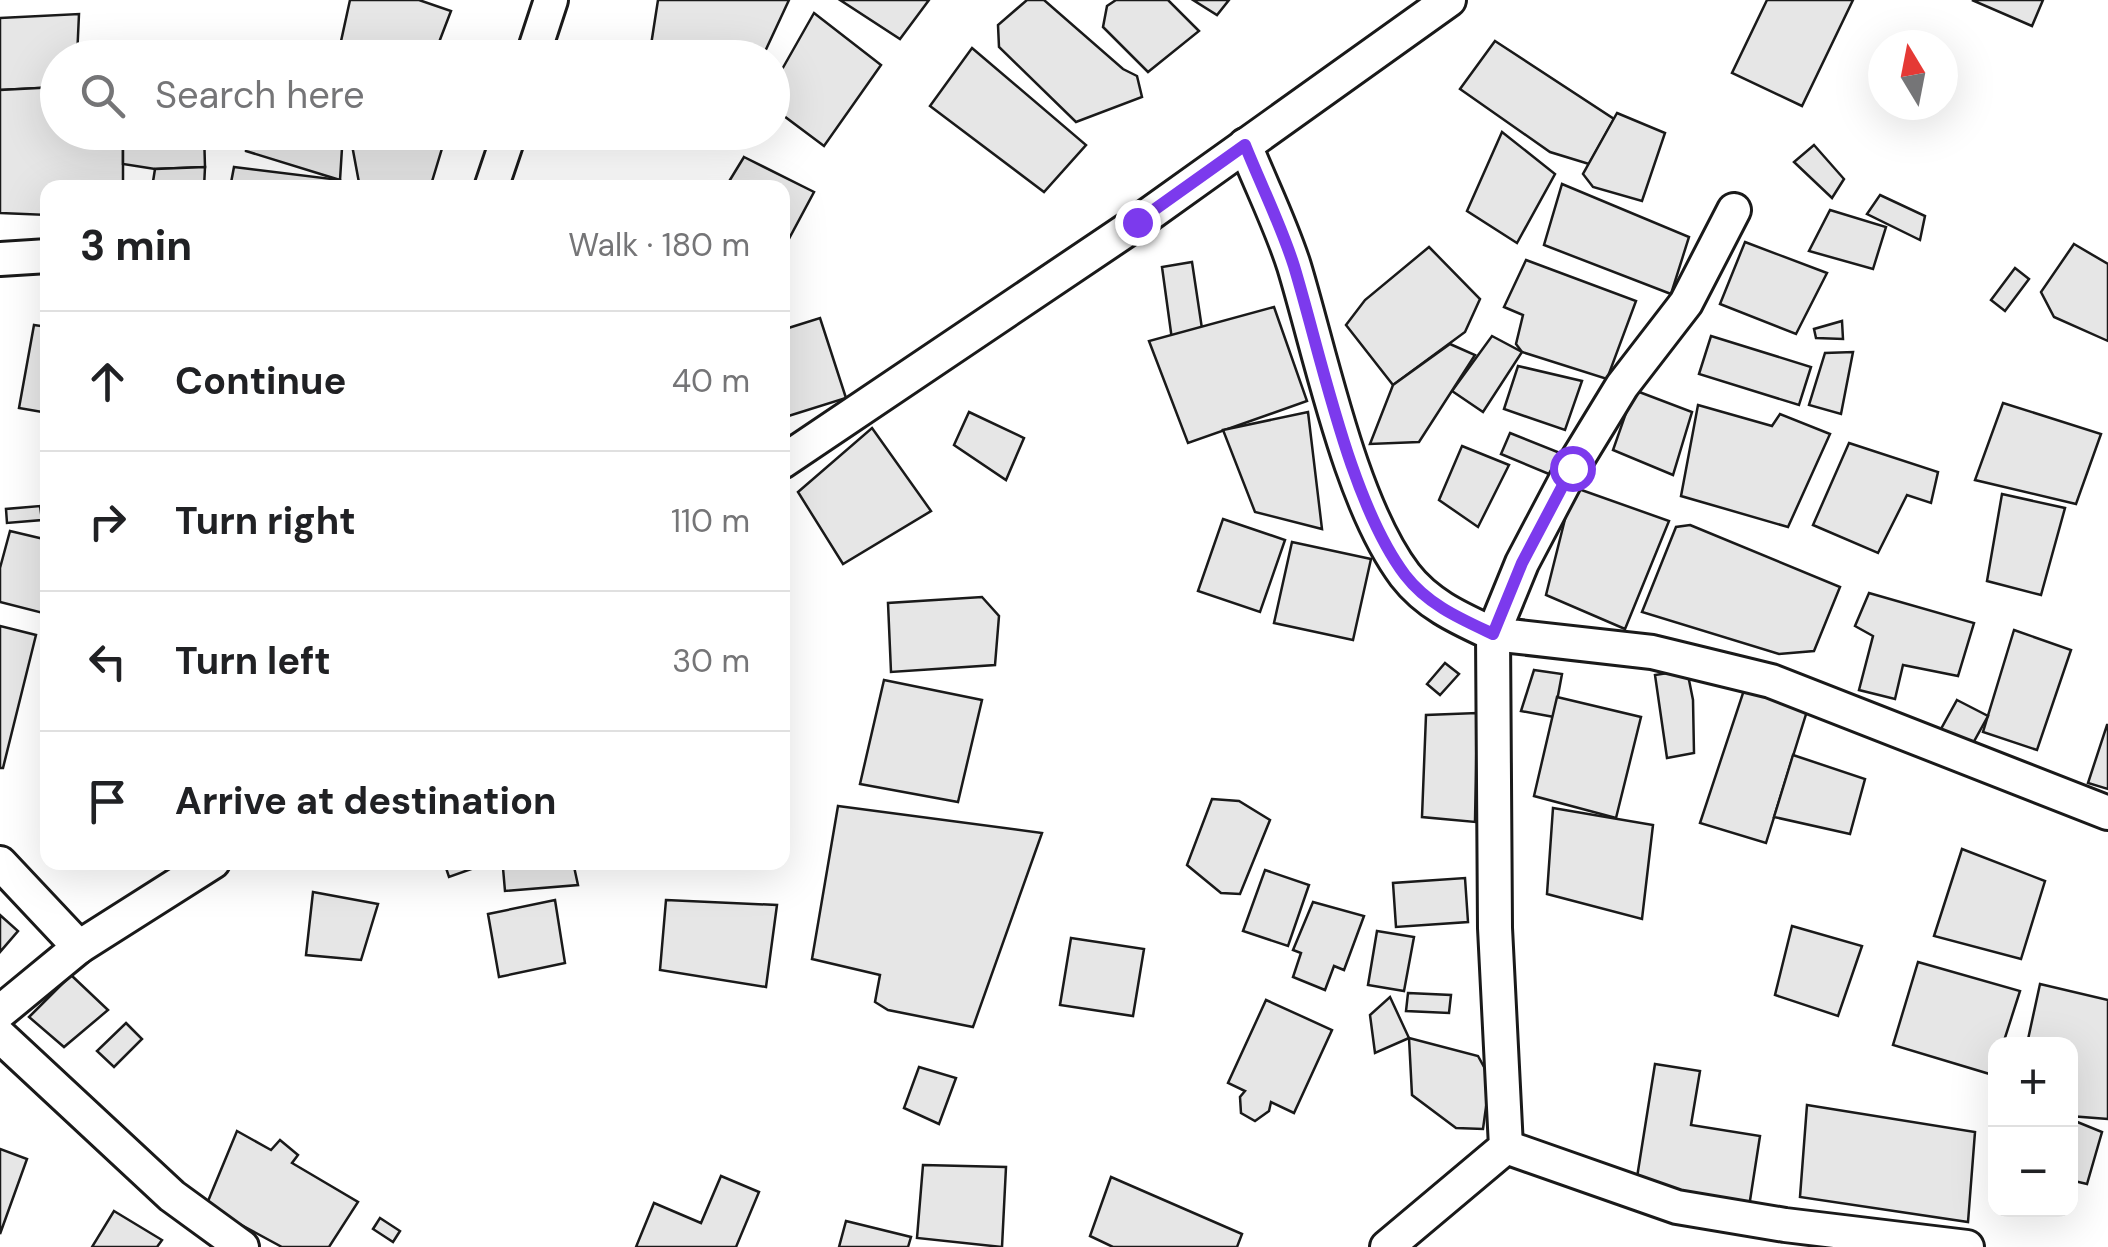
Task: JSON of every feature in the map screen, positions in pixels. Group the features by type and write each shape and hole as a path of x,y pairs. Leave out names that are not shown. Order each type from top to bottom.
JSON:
{"street":[{"path":"538,40 551,0"},
{"path":"790,457 1245,145 1449,0"},
{"path":"1245,145 1292,261 1332,401 1368,502 1405,575 1443,610 1493,634 1652,652 1771,681 2108,813"},
{"path":"494,180 504,150"},
{"path":"1506,1147 1494,928 1493,634 1522,563 1572,468 1622,386 1686,303 1734,210"},
{"path":"0,259 40,256"},
{"path":"0,863 79,947"},
{"path":"0,1012 79,947 200,870"},
{"path":"0,1036 172,1196 242,1247"},
{"path":"1387,1247 1506,1147"},
{"path":"1506,1147 1677,1207 1784,1226 1967,1247"}],"building":[{"path":"350,0 419,0 451,11 440,40 341,40"},
{"path":"658,0 789,0 770,40 652,40"},
{"path":"840,0 929,0 900,39"},
{"path":"1027,0 1044,0 1123,69 1137,76 1142,97 1076,122 999,47 998,25"},
{"path":"1116,0 1168,0 1199,31 1148,72 1103,27 1107,6"},
{"path":"1193,0 1229,0 1217,15"},
{"path":"1767,0 1853,0 1802,106 1732,73"},
{"path":"1972,0 2043,0 2032,26"},
{"path":"814,13 881,65 824,146 790,120 790,55"},
{"path":"79,14 78,40 40,40 40,88 0,90 0,18"},
{"path":"1495,41 1614,119 1589,164 1550,152 1460,89"},
{"path":"972,48 1086,145 1044,192 930,106"},
{"path":"40,88 40,150 123,150 123,180 40,180 40,215 0,213 0,90"},
{"path":"1617,113 1665,133 1642,201 1593,187 1583,174"},
{"path":"1502,132 1555,174 1517,243 1467,211"},
{"path":"1814,145 1844,179 1832,198 1794,162"},
{"path":"123,150 205,150 205,167 155,169 123,164"},
{"path":"342,150 340,180 246,151"},
{"path":"353,150 442,150 432,180 359,180"},
{"path":"744,157 790,180 730,180"},
{"path":"205,167 204,180 153,180 155,169"},
{"path":"234,167 340,180 232,180"},
{"path":"790,180 814,192 790,237"},
{"path":"1562,184 1689,237 1671,294 1544,245"},
{"path":"1880,195 1925,216 1920,240 1867,214"},
{"path":"1830,210 1886,227 1873,269 1809,251"},
{"path":"1745,242 1827,273 1796,334 1720,304"},
{"path":"2074,244 2108,264 2108,341 2054,317 2041,292"},
{"path":"1429,247 1480,299 1465,332 1393,385 1346,325 1365,300"},
{"path":"1526,260 1636,301 1607,379 1522,352 1516,344 1523,315 1504,307"},
{"path":"1192,262 1204,342 1173,347 1162,267"},
{"path":"2015,268 2029,279 2005,311 1991,300"},
{"path":"1274,307 1307,401 1188,443 1149,341"},
{"path":"820,318 846,398 790,416 790,327"},
{"path":"1842,321 1843,339 1816,338 1814,329"},
{"path":"34,325 40,326 40,412 19,408"},
{"path":"1492,336 1522,352 1483,412 1452,391"},
{"path":"1711,336 1811,367 1799,405 1699,374"},
{"path":"1450,344 1475,355 1419,442 1370,444 1393,385"},
{"path":"1853,352 1841,414 1809,405 1825,353"},
{"path":"1518,366 1582,381 1565,430 1504,409"},
{"path":"1634,390 1692,412 1673,475 1613,450"},
{"path":"2003,403 2101,434 2076,504 1975,480"},
{"path":"1698,405 1772,426 1780,414 1830,434 1788,527 1681,496"},
{"path":"969,412 1024,438 1006,480 954,445"},
{"path":"1308,412 1322,529 1255,512 1223,430"},
{"path":"872,428 931,511 843,564 798,492"},
{"path":"1510,433 1570,457 1561,479 1501,454"},
{"path":"1849,443 1938,472 1931,503 1907,495 1878,553 1813,525"},
{"path":"1462,446 1509,465 1478,527 1439,500"},
{"path":"1573,487 1669,521 1625,629 1546,595"},
{"path":"2002,494 2065,508 2041,595 1987,581"},
{"path":"40,506 40,520 7,523 6,509"},
{"path":"1223,519 1285,540 1260,612 1198,591"},
{"path":"1690,525 1840,587 1814,651 1779,654 1642,612 1676,527"},
{"path":"10,531 40,538 40,612 0,602 0,568"},
{"path":"1292,542 1371,559 1353,640 1274,623"},
{"path":"1869,593 1974,623 1958,676 1903,665 1895,699 1859,690 1873,636 1855,626"},
{"path":"982,597 999,616 995,665 891,672 888,603"},
{"path":"0,626 36,635 3,768 0,768"},
{"path":"2014,630 2071,650 2037,750 1983,732"},
{"path":"1445,663 1459,674 1440,695 1427,684"},
{"path":"1534,670 1562,674 1554,717 1521,711"},
{"path":"1687,670 1693,700 1694,753 1667,758 1655,675"},
{"path":"884,680 982,700 958,802 860,784"},
{"path":"1744,690 1807,711 1766,843 1700,823"},
{"path":"1557,697 1641,717 1616,818 1534,796"},
{"path":"1957,700 1988,716 1967,754 1936,738"},
{"path":"1477,713 1475,822 1422,817 1426,715"},
{"path":"2108,725 2108,789 2088,783"},
{"path":"1793,755 1865,779 1850,834 1774,817"},
{"path":"1212,799 1239,801 1270,820 1240,894 1221,893 1187,865"},
{"path":"838,806 1042,833 973,1027 888,1010 875,1002 880,975 812,959"},
{"path":"1553,808 1653,825 1642,919 1547,894"},
{"path":"1962,849 2045,881 2021,959 1934,936"},
{"path":"447,870 469,870 449,877"},
{"path":"503,870 575,870 578,885 505,891"},
{"path":"1265,870 1309,885 1288,946 1243,931"},
{"path":"1465,878 1468,922 1396,927 1393,883"},
{"path":"313,892 378,904 361,960 306,955"},
{"path":"555,900 565,963 499,977 488,914"},
{"path":"666,900 777,905 766,987 660,970"},
{"path":"1313,902 1364,916 1344,970 1334,966 1325,990 1293,977 1301,953 1293,950"},
{"path":"0,915 18,931 0,952"},
{"path":"1792,926 1862,946 1838,1016 1775,995"},
{"path":"1377,931 1414,937 1404,991 1368,985"},
{"path":"1071,938 1144,949 1133,1016 1060,1005"},
{"path":"1918,962 2020,991 2005,1037 1988,1037 1988,1074 1893,1045"},
{"path":"71,975 108,1010 64,1047 29,1017"},
{"path":"2040,984 2108,1000 2108,1119 2078,1117 2078,1037 2029,1037"},
{"path":"1408,993 1451,995 1449,1013 1406,1011"},
{"path":"1390,997 1409,1038 1375,1053 1370,1015"},
{"path":"1266,1000 1332,1030 1294,1113 1271,1102 1269,1111 1255,1121 1241,1113 1240,1097 1245,1091 1228,1083"},
{"path":"126,1023 142,1039 114,1067 97,1051"},
{"path":"1409,1038 1478,1056 1490,1078 1483,1129 1456,1128 1412,1095"},
{"path":"1655,1064 1700,1071 1691,1125 1760,1136 1749,1207 1635,1190"},
{"path":"919,1067 956,1078 939,1124 904,1108"},
{"path":"1807,1105 1975,1132 1968,1222 1800,1197"},
{"path":"2078,1122 2102,1132 2087,1184 2078,1182"},
{"path":"237,1131 271,1150 280,1140 298,1155 292,1163 358,1202 329,1247 282,1247 206,1206"},
{"path":"0,1149 27,1159 0,1234"},
{"path":"923,1165 1006,1167 1002,1247 917,1238"},
{"path":"721,1176 759,1192 736,1247 636,1247 654,1203 701,1223"},
{"path":"1111,1177 1242,1234 1237,1247 1113,1247 1090,1236"},
{"path":"114,1211 162,1240 157,1247 92,1247"},
{"path":"380,1218 400,1231 393,1242 373,1229"},
{"path":"846,1221 911,1237 908,1247 839,1247"}],"route":[{"path":"1137,222 1245,145 1292,261 1332,401 1368,502 1405,575 1443,610 1493,634 1522,563 1572,468"}]}
